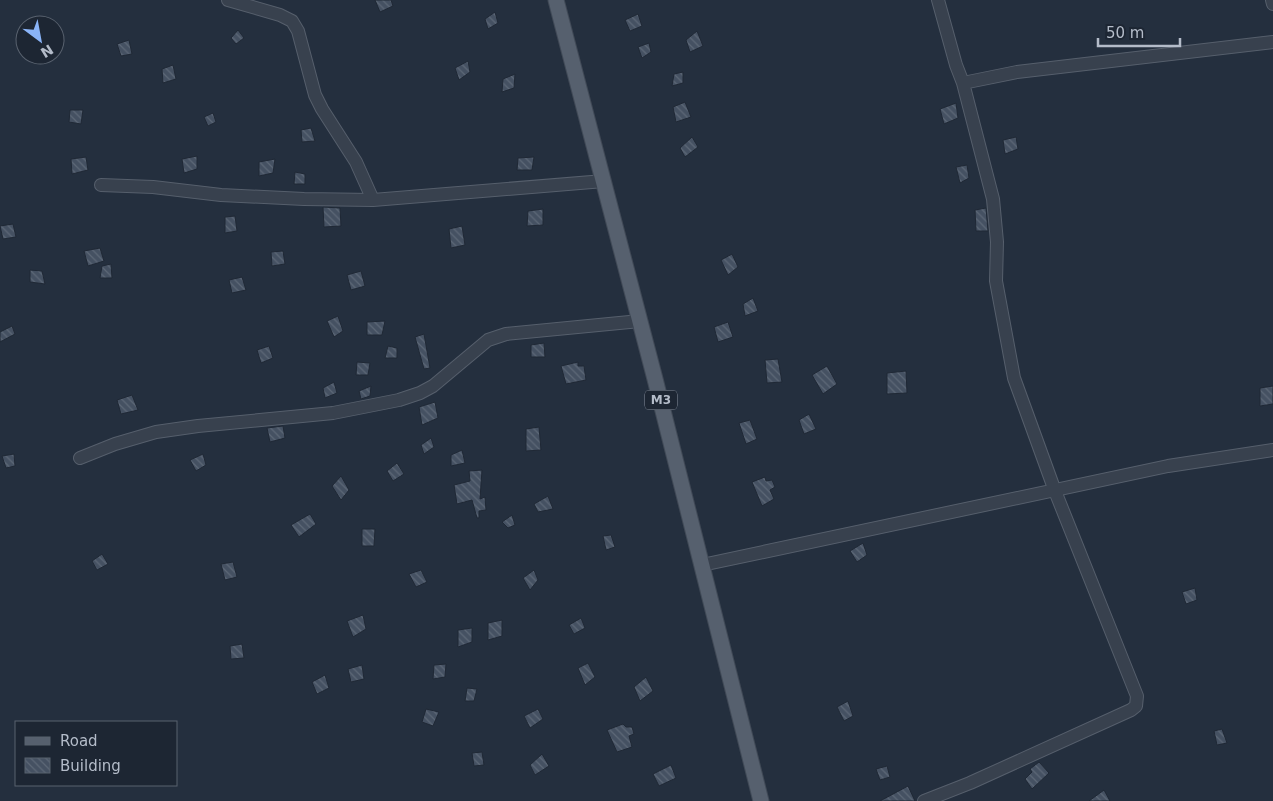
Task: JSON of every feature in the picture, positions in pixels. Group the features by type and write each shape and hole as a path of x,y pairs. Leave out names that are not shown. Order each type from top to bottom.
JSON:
{"main road":[{"name":"M3","path":"556,0 640,321 761,801"}],"street":[{"path":"228,0 292,21 298,31 315,94 322,109 356,162 373,200"},
{"path":"924,801 970,783 1130,710 1136,706 1137,696 1055,490 1014,378 996,281 997,242 993,199 963,83 956,65 938,0"},
{"path":"1272,0 1273,4"},
{"path":"963,83 1017,72 1273,42"},
{"path":"102,185 153,187 220,195 304,200 373,200 604,181"},
{"path":"80,458 115,444 156,432 333,413 399,400 420,393 433,386 488,340 506,334 640,321"},
{"path":"702,565 1168,466 1273,450"}],"building":[{"path":"375,0 391,0 393,6 380,12"},
{"path":"495,12 498,23 488,29 485,19"},
{"path":"638,14 642,26 630,31 625,20"},
{"path":"238,30 244,38 236,44 231,38"},
{"path":"697,31 703,46 690,52 686,40"},
{"path":"129,40 132,54 121,56 117,44"},
{"path":"649,43 651,52 642,58 638,47"},
{"path":"468,61 470,72 459,80 455,68"},
{"path":"173,65 176,79 163,83 162,69"},
{"path":"683,72 683,83 672,86 674,74"},
{"path":"515,74 514,88 502,92 503,79"},
{"path":"685,102 691,117 676,122 673,107"},
{"path":"956,103 958,118 944,124 940,109"},
{"path":"70,110 83,110 81,124 69,122"},
{"path":"213,113 216,122 208,126 204,117"},
{"path":"311,128 315,141 302,142 301,130"},
{"path":"692,137 698,147 685,157 680,148"},
{"path":"1016,137 1018,149 1005,154 1003,140"},
{"path":"197,156 197,169 184,173 182,159"},
{"path":"86,157 88,170 72,174 71,159"},
{"path":"534,157 532,170 517,170 518,158"},
{"path":"275,159 273,173 259,176 259,162"},
{"path":"967,165 969,178 960,183 956,167"},
{"path":"295,172 305,174 305,184 294,184"},
{"path":"323,207 340,208 341,226 324,227"},
{"path":"986,208 988,231 976,231 975,210"},
{"path":"543,209 543,225 527,226 528,211"},
{"path":"235,216 237,231 225,233 225,217"},
{"path":"13,224 16,237 3,239 0,226"},
{"path":"462,226 465,245 451,248 449,229"},
{"path":"100,248 104,261 88,266 84,251"},
{"path":"283,251 285,264 272,266 271,252"},
{"path":"732,254 738,267 728,275 721,260"},
{"path":"111,264 112,278 100,278 102,266"},
{"path":"30,270 42,271 45,284 30,282"},
{"path":"361,271 365,286 351,290 347,275"},
{"path":"242,277 246,290 232,293 229,280"},
{"path":"753,298 758,311 745,316 743,304"},
{"path":"338,316 343,331 334,337 327,321"},
{"path":"385,321 382,335 367,335 367,322"},
{"path":"728,322 733,337 718,342 714,327"},
{"path":"12,326 15,334 0,342 0,332"},
{"path":"424,334 430,368 424,369 415,337"},
{"path":"544,343 545,357 531,357 531,345"},
{"path":"269,346 273,358 261,363 257,350"},
{"path":"388,346 397,348 397,358 385,358"},
{"path":"778,359 782,382 767,383 765,360"},
{"path":"357,362 370,363 368,375 356,375"},
{"path":"578,362 578,366 584,366 586,380 566,384 561,366"},
{"path":"827,366 837,384 823,394 812,375"},
{"path":"906,371 907,393 887,394 887,373"},
{"path":"334,382 337,393 325,398 323,388"},
{"path":"371,386 370,396 361,399 359,391"},
{"path":"1273,386 1273,404 1260,406 1260,388"},
{"path":"132,395 138,410 121,414 117,400"},
{"path":"435,402 438,418 422,425 419,407"},
{"path":"809,414 816,429 804,434 799,420"},
{"path":"750,420 757,439 746,444 739,423"},
{"path":"283,426 285,438 270,442 267,428"},
{"path":"539,427 541,450 526,451 526,429"},
{"path":"431,438 434,447 424,454 421,445"},
{"path":"462,450 465,463 451,466 451,455"},
{"path":"14,454 15,466 6,468 2,456"},
{"path":"203,454 206,465 196,471 190,460"},
{"path":"397,463 404,474 393,481 387,471"},
{"path":"482,470 480,499 485,497 486,510 479,511 479,518 477,518 472,500 457,504 454,485 470,481 469,471"},
{"path":"341,476 349,490 341,500 332,486"},
{"path":"765,477 766,481 772,480 775,487 770,490 774,499 762,506 752,482"},
{"path":"548,496 553,509 538,512 534,504"},
{"path":"310,514 316,524 299,537 291,525"},
{"path":"512,515 515,525 508,528 502,522"},
{"path":"362,529 375,529 374,546 362,546"},
{"path":"611,535 615,547 606,550 603,536"},
{"path":"863,543 867,555 857,562 850,551"},
{"path":"102,554 108,564 97,570 92,561"},
{"path":"233,562 237,577 225,580 221,564"},
{"path":"421,570 427,582 416,587 409,574"},
{"path":"534,570 538,580 530,590 523,578"},
{"path":"1195,588 1197,600 1186,604 1182,592"},
{"path":"363,615 366,629 353,637 347,621"},
{"path":"581,618 585,628 574,634 569,625"},
{"path":"502,620 502,636 488,640 488,623"},
{"path":"472,628 472,642 458,647 458,630"},
{"path":"242,644 244,658 231,659 230,646"},
{"path":"588,663 595,677 585,685 578,668"},
{"path":"446,664 445,677 433,679 434,665"},
{"path":"362,665 364,679 351,682 348,669"},
{"path":"325,675 329,688 317,694 312,682"},
{"path":"646,677 653,691 640,701 634,687"},
{"path":"467,688 477,689 474,701 465,701"},
{"path":"848,701 853,716 844,721 837,707"},
{"path":"426,709 439,712 433,726 422,722"},
{"path":"538,709 543,719 530,728 524,716"},
{"path":"623,724 626,727 632,727 634,734 629,736 632,747 617,752 607,730"},
{"path":"1222,729 1227,743 1217,745 1214,731"},
{"path":"482,752 484,765 474,766 472,753"},
{"path":"542,754 549,766 535,775 530,765"},
{"path":"1039,762 1049,773 1032,789 1025,779 1032,772 1030,769"},
{"path":"671,765 676,778 659,786 653,774"},
{"path":"887,766 890,777 880,780 876,769"},
{"path":"908,786 915,801 880,801"},
{"path":"1104,790 1110,801 1089,801"}]}
